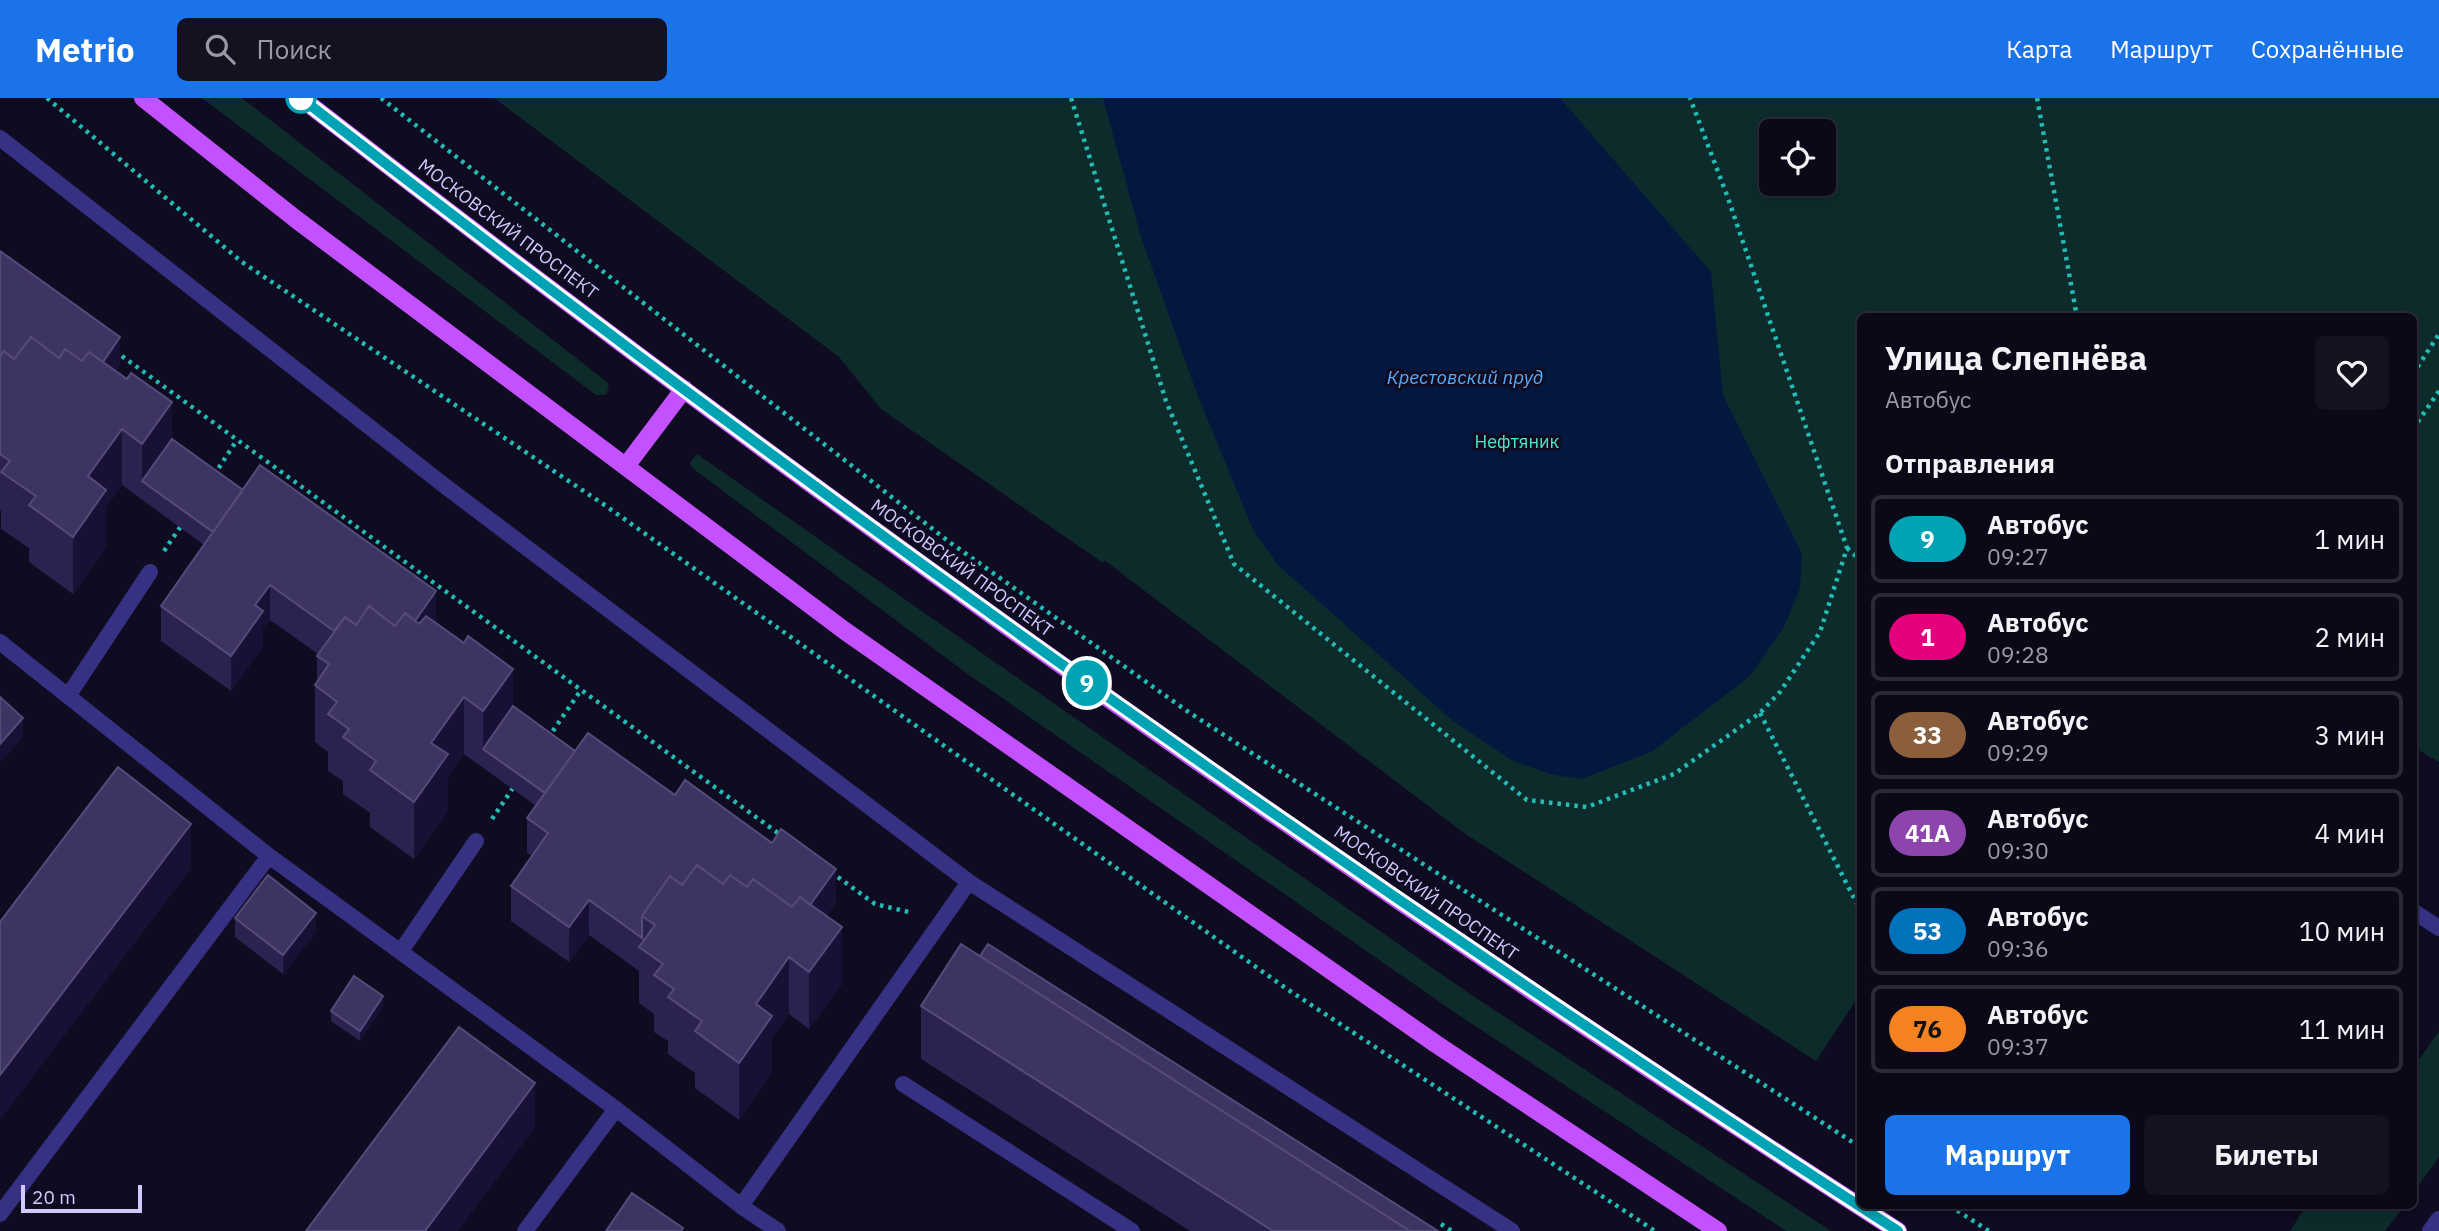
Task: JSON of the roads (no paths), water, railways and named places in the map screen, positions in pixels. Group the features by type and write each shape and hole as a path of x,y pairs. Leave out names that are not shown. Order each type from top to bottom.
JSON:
{"main road":[{"path":"143,98 297,220 845,631 1436,1044 1718,1231"},
{"name":"МОСКОВСКИЙ ПРОСПЕКТ","path":"301,98 684,389 1004,625 1480,956 1857,1204"},
{"path":"626,466 684,389"},
{"name":"МОСКОВСКИЙ ПРОСПЕКТ","path":"1865,1209 1898,1231"}],"street":[{"path":"2431,1231 2439,1220"}],"lane":[{"path":"0,138 434,477 969,882 1512,1231"},
{"path":"68,696 150,572"},
{"path":"0,642 269,856 616,1109 741,1206 778,1231"},
{"path":"401,951 476,841"},
{"path":"0,1214 269,856"},
{"path":"741,1206 969,882"},
{"path":"2417,914 2439,928"},
{"path":"903,1084 1132,1231"},
{"path":"525,1231 616,1109"}],"water":[{"name":"Крестовский пруд","path":"1103,98 1560,98 1711,272 1723,395 1802,554 1800,588 1784,627 1749,677 1651,752 1581,779 1554,775 1513,761 1453,721 1278,565 1253,530 1196,391 1141,237"}],"park label":[{"name":"Нефтяник","path":"1517,442"}]}
